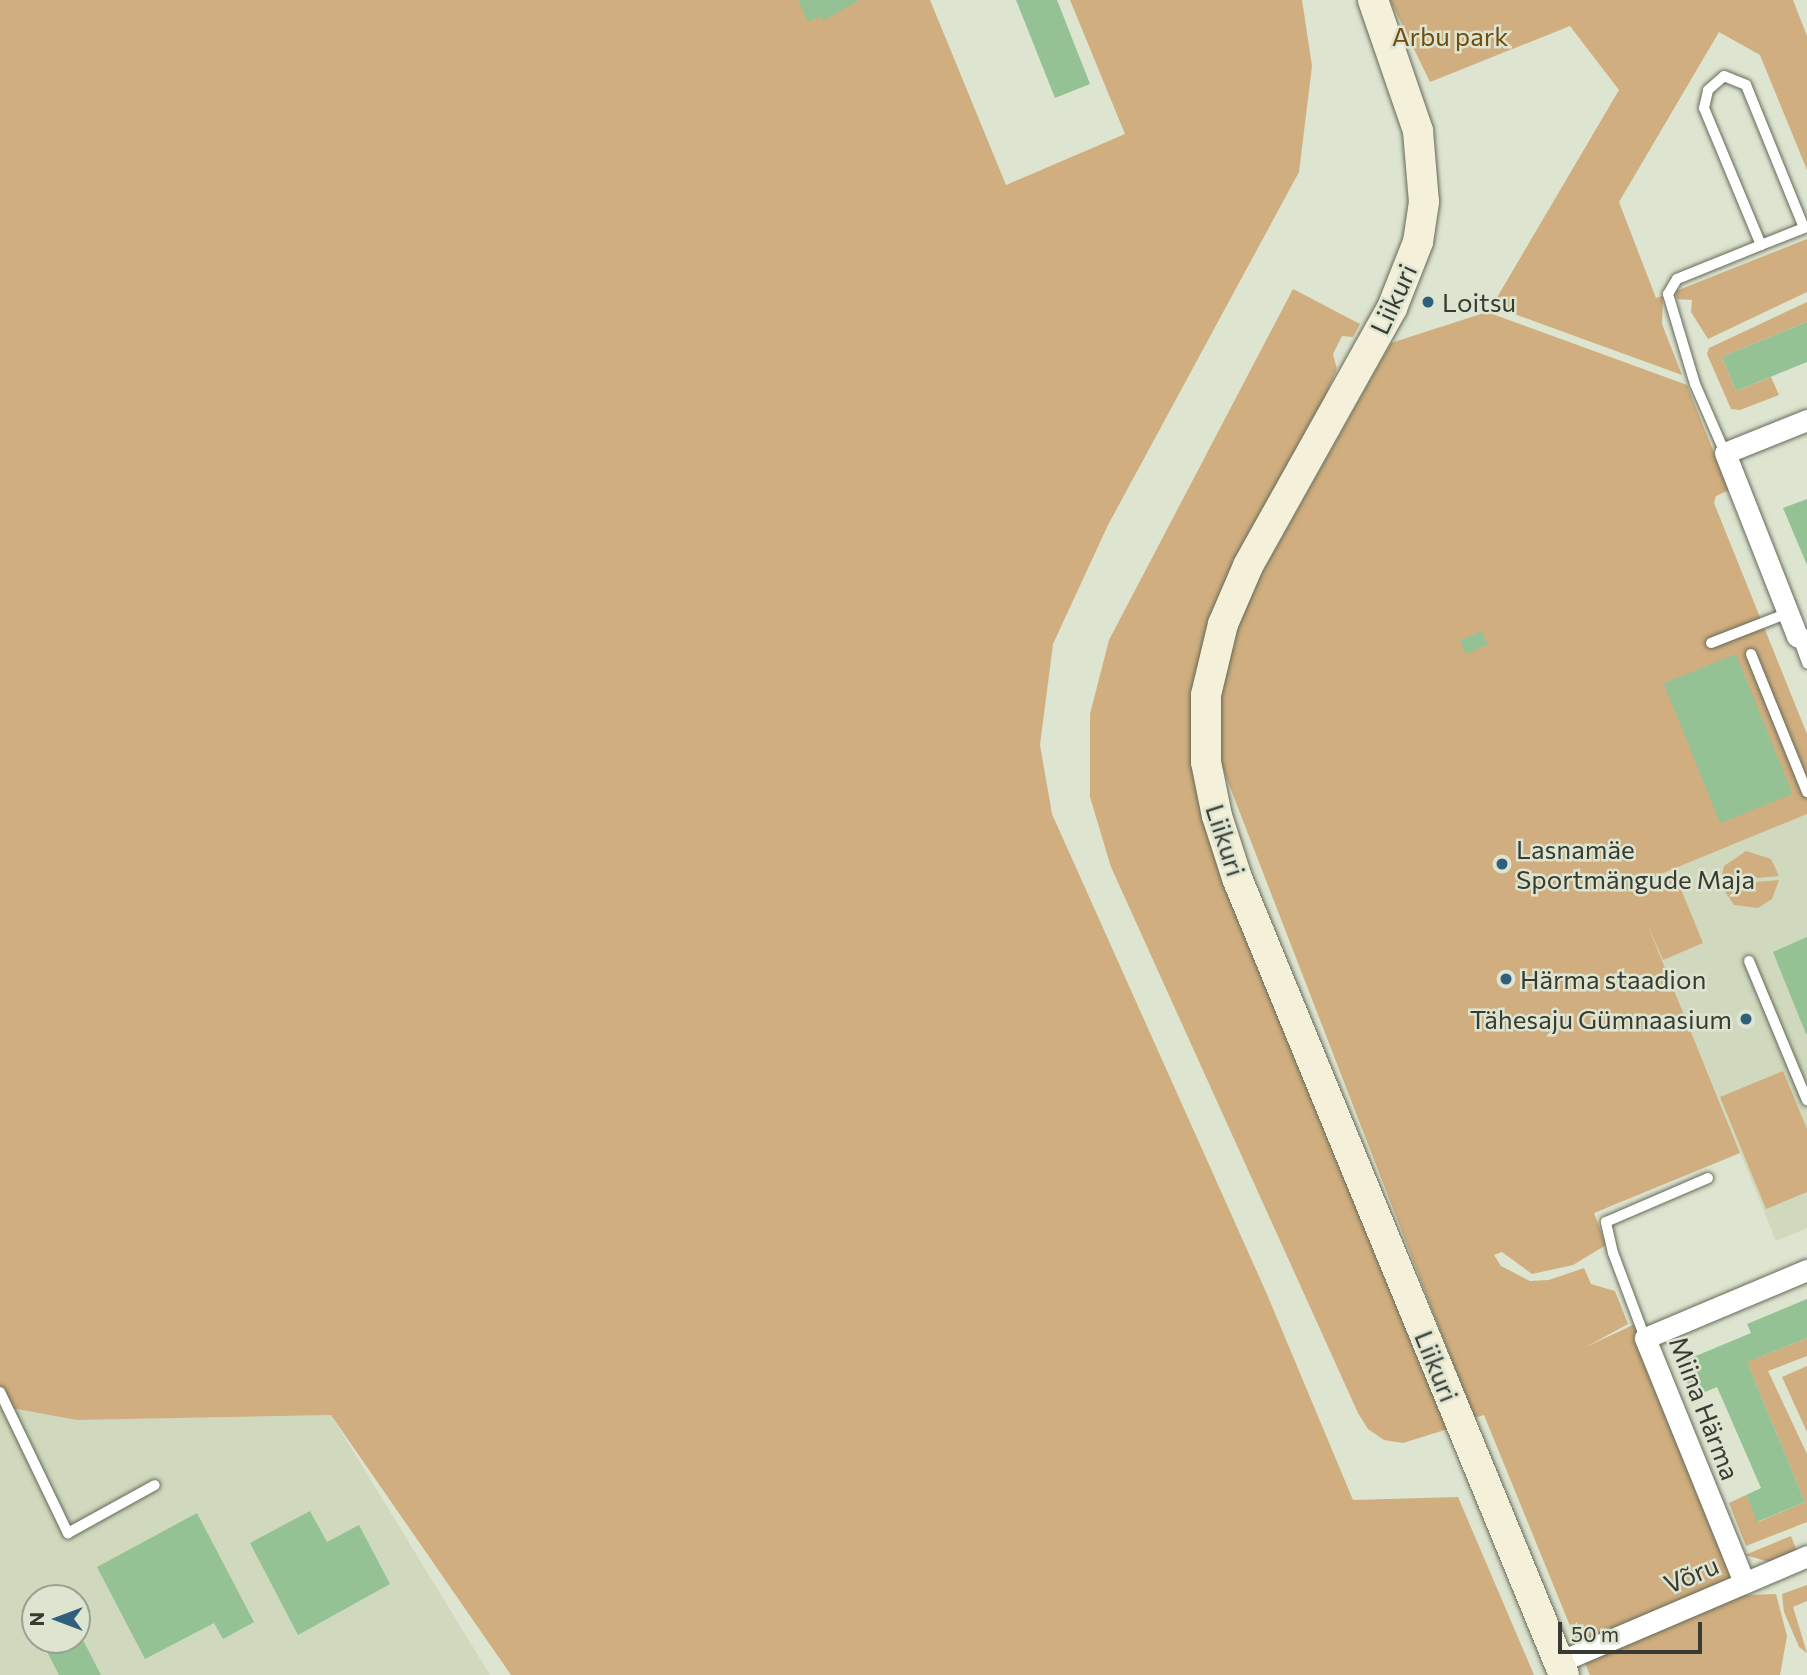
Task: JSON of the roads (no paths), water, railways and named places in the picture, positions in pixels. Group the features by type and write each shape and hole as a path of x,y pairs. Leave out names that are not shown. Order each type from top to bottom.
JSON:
{"street":[{"name":"Liikuri","path":"1373,0 1418,131 1424,202 1418,242 1392,308 1248,566 1223,624 1206,695 1206,762 1217,816 1237,878 1561,1669"},
{"path":"1802,638 1788,613 1725,453 1807,420"},
{"name":"Miina Härma","path":"1744,1582 1645,1338 1807,1269"},
{"name":"Võru","path":"1561,1669 1744,1582 1807,1556"}],"lane":[{"path":"1725,453 1695,384 1668,294 1677,279 1804,228 1746,85 1724,76 1708,90 1704,108 1761,245"},
{"path":"1712,643 1788,613"},
{"path":"1802,638 1807,663"},
{"path":"1751,654 1807,792"},
{"path":"1749,961 1807,1100"},
{"path":"1645,1338 1613,1253 1606,1222 1708,1178"},
{"path":"0,1392 68,1533 155,1485"}],"place":[{"name":"Loitsu","path":"1428,302"},
{"name":"Lasnamäe Sportmängude Maja","path":"1502,864"},
{"name":"Härma staadion","path":"1506,979"},
{"name":"Tähesaju Gümnaasium","path":"1746,1019"}],"park label":[{"name":"Arbu park","path":"1450,36"}]}
